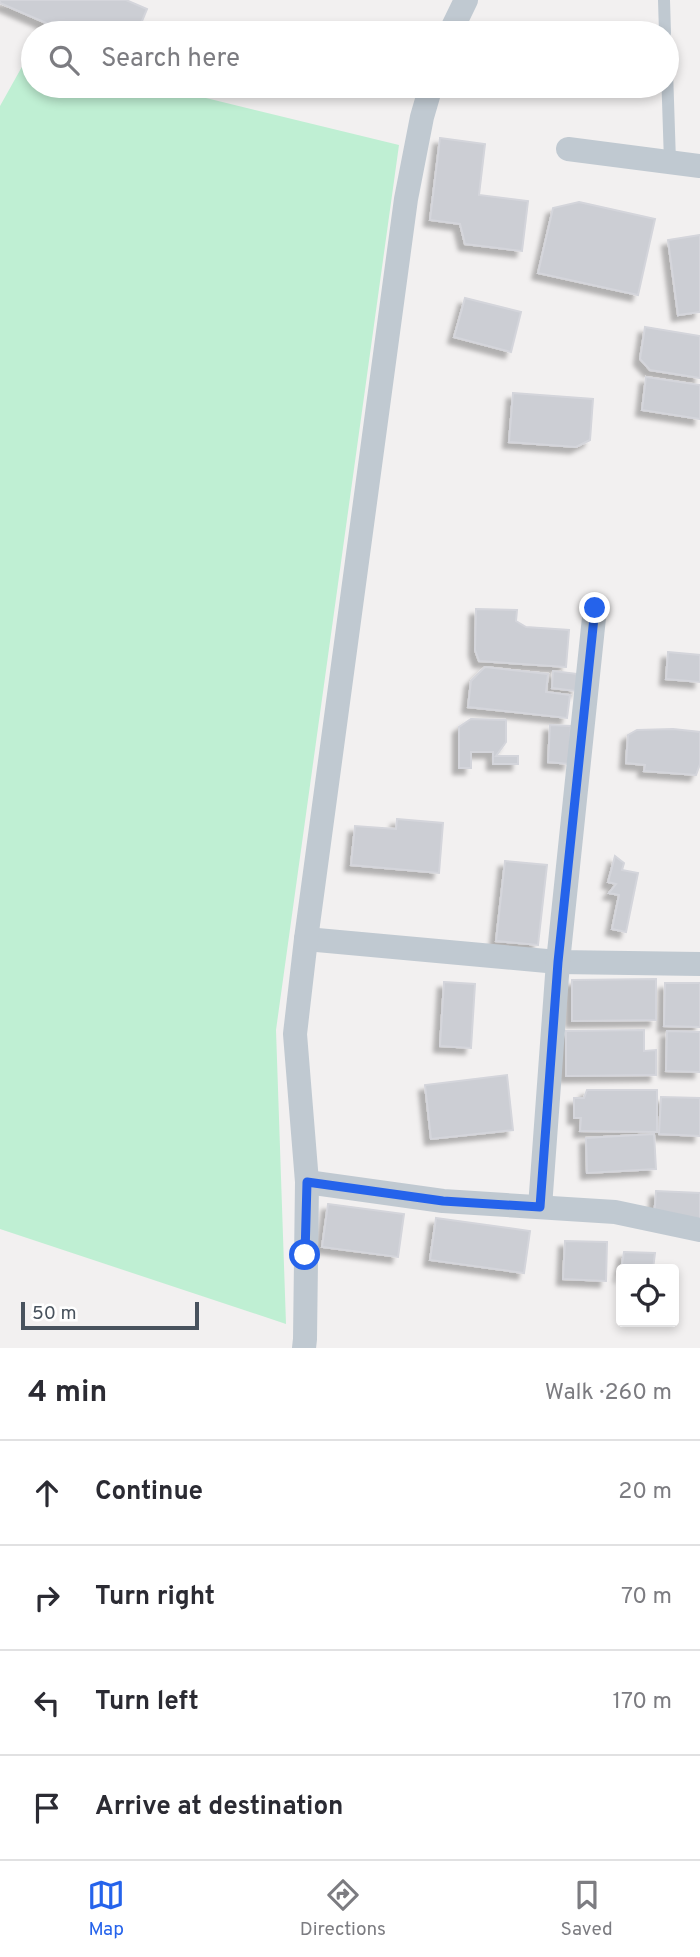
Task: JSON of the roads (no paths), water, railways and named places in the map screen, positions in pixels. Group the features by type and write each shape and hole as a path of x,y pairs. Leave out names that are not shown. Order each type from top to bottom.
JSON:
{"street":[{"path":"456,21 466,0"},
{"path":"304,1348 307,1182 295,1034 406,199 428,98"},
{"path":"568,149 700,166"},
{"path":"540,1207 558,962 595,608"},
{"path":"306,939 558,962 700,964"},
{"path":"307,1182 443,1201 615,1212 700,1230"}],"lane":[{"path":"664,0 665,21"},
{"path":"668,98 670,162"}]}
